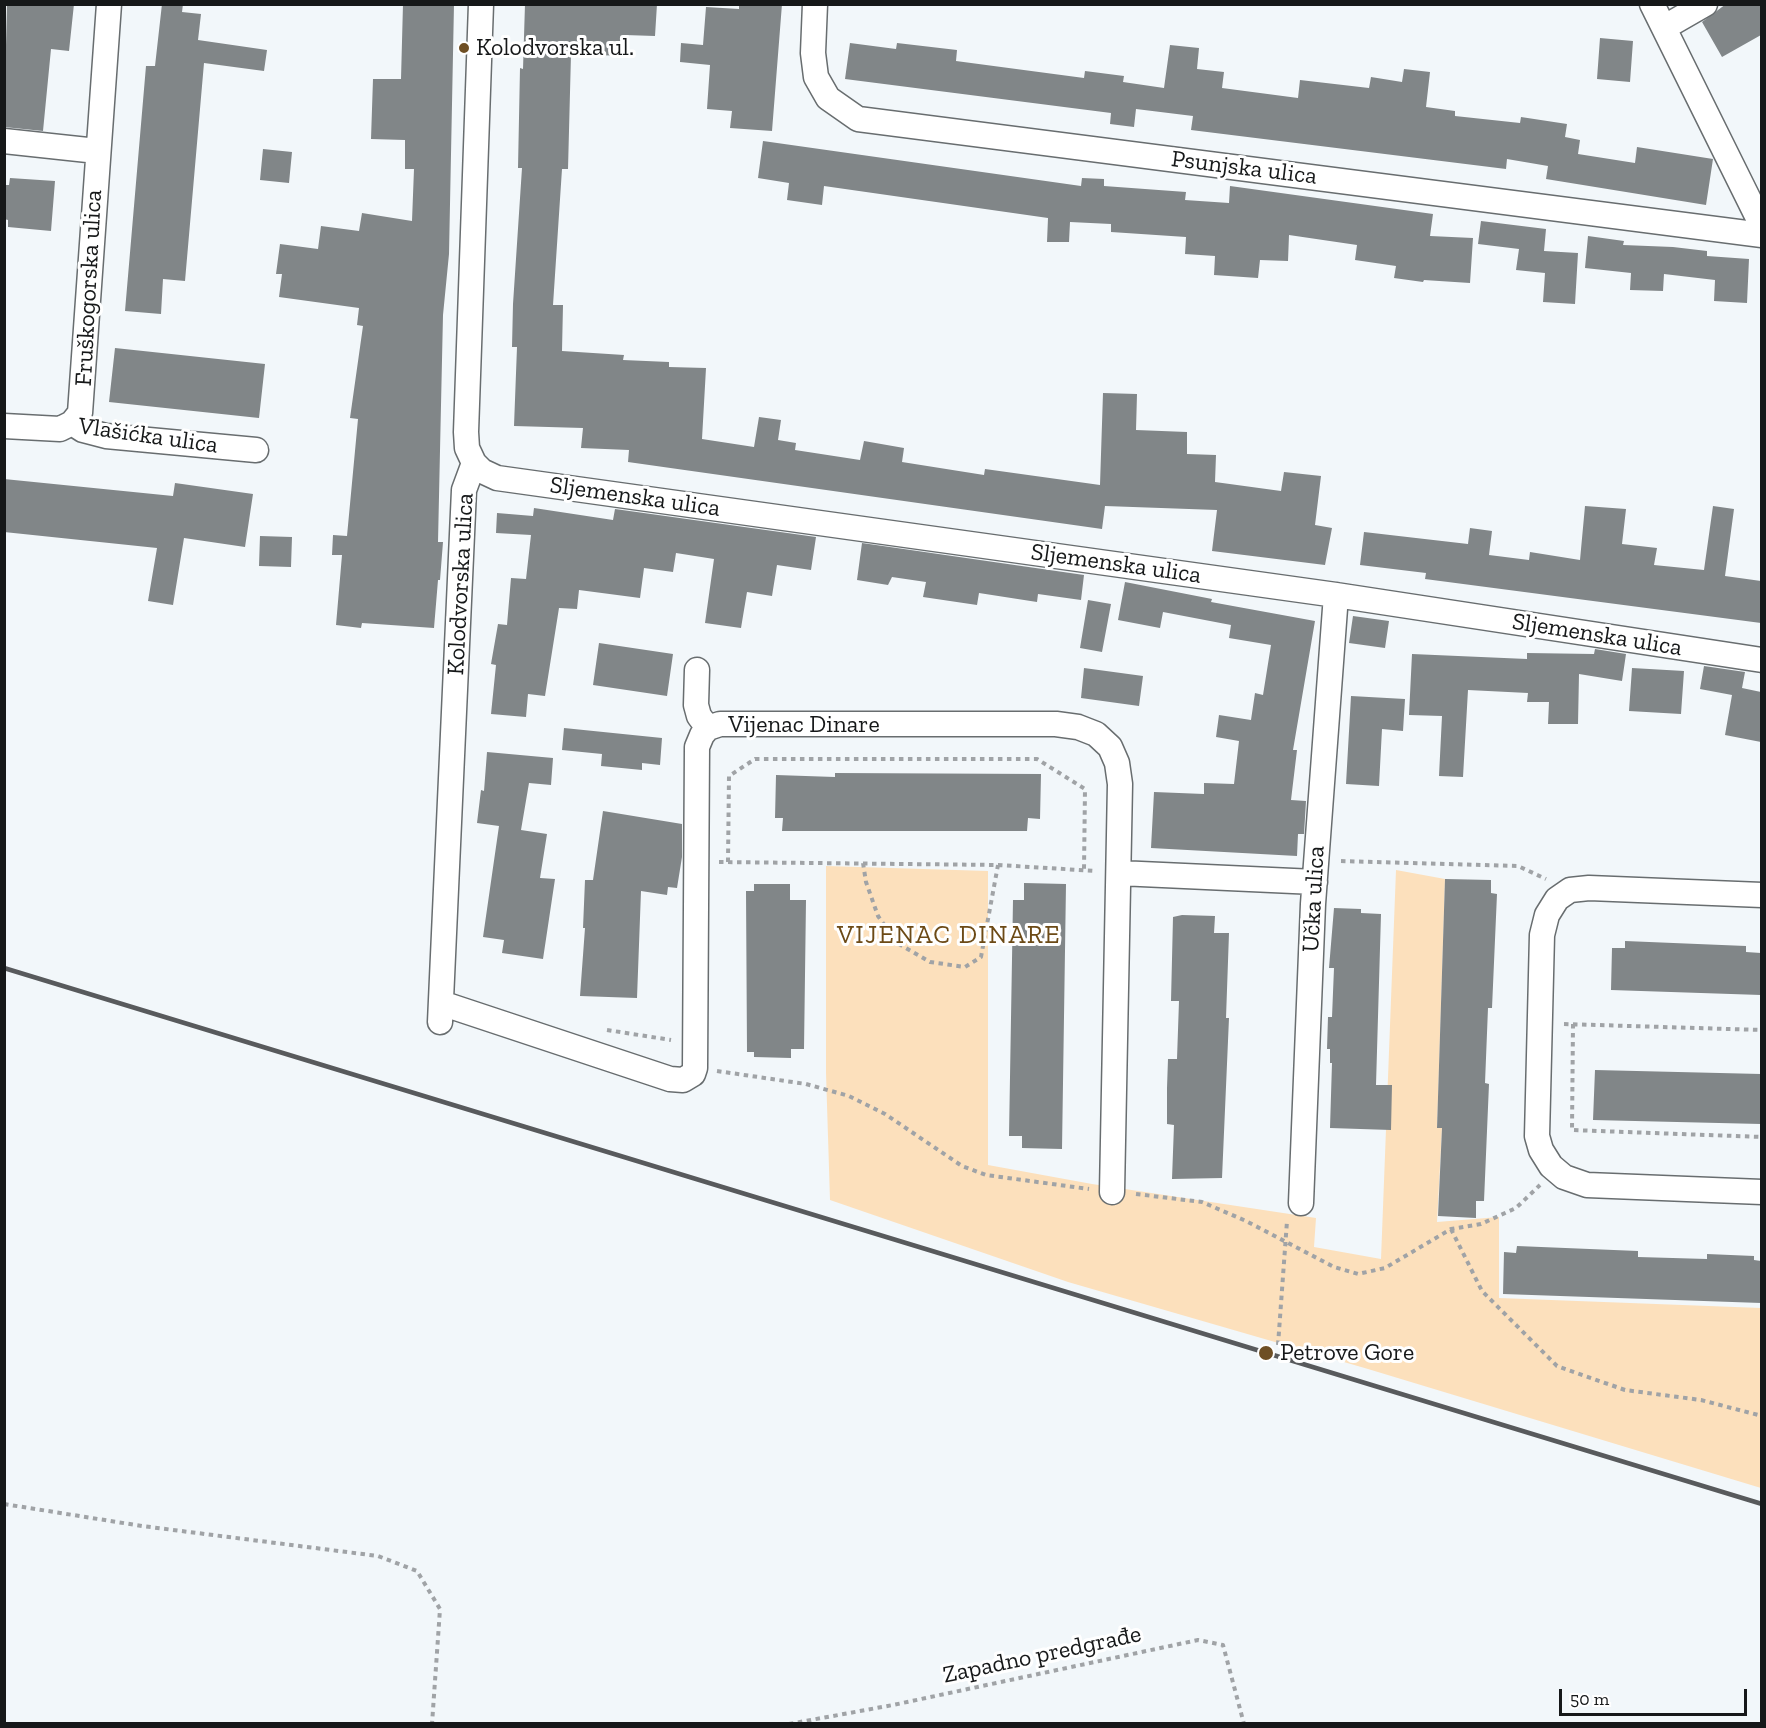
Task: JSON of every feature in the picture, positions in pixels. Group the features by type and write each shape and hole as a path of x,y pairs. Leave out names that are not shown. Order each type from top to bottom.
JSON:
{"street":[{"name":"Fruškogorska ulica","path":"72,423 80,413 82,399 97,151 109,4"},
{"name":"Kolodvorska ulica","path":"481,4 466,432 467,448 474,463 464,490 441,1013 670,1080 683,1080 693,1074 695,1068"},
{"name":"Psunjska ulica","path":"815,4 813,53 816,77 828,98 858,118 1761,235"},
{"path":"1652,4 1761,226"},
{"path":"1665,27 1705,4"},
{"path":"4,141 97,151"},
{"name":"Vlašićka ulica","path":"4,426 60,429 72,423 83,430 106,436 256,450"},
{"name":"Sljemenska ulica","path":"474,463 482,471 496,478 1336,595 1761,660"},
{"name":"Učka ulica","path":"1301,1203 1315,871 1336,595"},
{"path":"697,670 696,705 699,716 708,728"},
{"name":"Vijenac Dinare","path":"695,1068 697,747 708,728 720,724 1056,724 1078,727 1096,734 1110,747 1117,764 1120,784 1112,1192"},
{"path":"1119,873 1315,871"},
{"path":"1761,895 1589,888 1570,890 1557,899 1547,915 1542,935 1537,1136 1541,1150 1551,1166 1564,1177 1587,1185 1761,1192"}],"path":[{"path":"728,862 729,776 755,759 1037,759 1085,789 1084,870"},
{"path":"695,862 998,865 1119,873"},
{"path":"862,863 878,916 897,943 930,962 965,967 981,957 998,865"},
{"path":"1315,871 1518,866 1570,890"},
{"path":"1539,1023 1761,1030"},
{"path":"1573,1024 1572,1130 1761,1137"},
{"path":"1278,1345 1288,1207 1301,1203"},
{"path":"1451,1229 1482,1291 1557,1366 1625,1390 1701,1400 1761,1416"},
{"path":"4,1504 142,1526 378,1556 417,1571 440,1609 432,1724"},
{"name":"Zapadno predgrađe","path":"789,1724 915,1701 1198,1640 1222,1645 1244,1724"}],"shaded area":[{"path":"826,866 988,871 988,1165 1092,1184 1316,1218 1314,1247 1381,1259 1396,870 1445,879 1437,1128 1442,1128 1437,1222 1499,1217 1499,1298 1761,1308 1761,1488 1368,1369 1068,1282 830,1200 826,1073"}],"building":[{"path":"7,4 74,4 69,51 51,49 43,131 4,127"},
{"path":"162,4 183,4 182,12 201,14 198,40 267,50 264,71 204,63 185,281 163,279 161,314 125,311 146,66 155,66"},
{"path":"403,4 454,4 449,254 443,315 438,542 443,542 434,628 362,623 361,628 336,625 342,555 332,555 333,535 347,536 358,419 350,418 363,326 357,325 359,308 279,297 282,274 276,274 280,244 318,249 321,226 359,231 362,213 412,221 414,169 405,169 405,140 371,139 373,79 401,79"},
{"path":"525,4 657,4 655,36 625,35 624,56 571,54 568,169 562,169 553,305 563,305 562,351 624,355 623,360 669,362 669,367 706,368 702,439 754,447 759,417 781,420 778,440 796,443 795,450 860,460 864,441 904,448 902,462 984,475 985,469 1100,485 1103,393 1137,394 1136,430 1187,432 1187,454 1216,455 1215,482 1281,491 1284,472 1321,476 1315,525 1332,528 1325,565 1212,551 1217,510 1105,506 1102,529 628,462 629,450 581,448 583,428 514,426 517,347 512,347 513,304 522,168 518,168 520,68 523,69"},
{"path":"739,4 782,4 772,131 730,128 732,111 707,109 710,65 680,62 681,43 703,45 706,7 739,9"},
{"path":"1726,4 1761,4 1761,35 1722,57 1702,22"},
{"path":"1600,38 1633,41 1630,82 1597,79"},
{"path":"850,43 896,49 897,43 957,50 956,61 1084,78 1085,71 1124,76 1123,82 1164,88 1170,45 1199,48 1197,69 1224,72 1222,88 1298,98 1300,80 1369,88 1371,77 1402,82 1404,69 1430,72 1426,107 1455,111 1455,116 1520,123 1521,117 1567,124 1565,137 1580,140 1578,154 1635,163 1637,147 1713,159 1706,205 1546,179 1548,166 1507,159 1506,169 1191,130 1193,116 1136,109 1134,127 1110,124 1111,113 845,79"},
{"path":"763,141 1081,186 1082,178 1104,179 1104,186 1186,192 1185,200 1229,203 1230,186 1433,214 1430,236 1473,238 1470,283 1424,280 1423,282 1394,278 1396,266 1355,260 1357,245 1289,235 1288,261 1260,260 1258,278 1214,275 1215,256 1185,254 1186,237 1111,232 1111,224 1070,222 1069,242 1047,242 1048,218 824,186 822,205 787,200 789,183 758,178"},
{"path":"263,149 292,152 289,183 260,180"},
{"path":"10,178 55,181 51,231 8,227 8,220 4,219 4,185 9,185"},
{"path":"1481,221 1546,229 1544,251 1578,253 1575,304 1543,302 1545,273 1516,270 1519,249 1478,244"},
{"path":"1588,236 1624,241 1623,245 1673,247 1707,251 1707,256 1749,259 1747,303 1714,301 1715,280 1664,274 1663,291 1630,290 1631,273 1585,268"},
{"path":"115,348 265,364 259,418 109,402"},
{"path":"4,479 173,496 175,483 253,494 245,547 184,538 173,605 148,601 157,548 4,532"},
{"path":"1585,506 1626,509 1622,544 1657,548 1654,565 1704,570 1713,506 1734,509 1725,576 1761,581 1761,623 1425,579 1426,573 1360,565 1364,532 1468,544 1470,528 1492,531 1489,555 1529,560 1530,552 1580,560"},
{"path":"534,508 613,520 615,509 816,537 811,570 777,565 772,596 747,592 741,628 705,623 714,559 676,553 673,572 644,568 640,598 579,590 577,609 559,608 545,696 528,694 526,717 491,714 496,665 491,664 498,624 507,625 511,578 526,579 531,535 496,533 497,513 533,516"},
{"path":"260,536 292,537 291,567 259,566"},
{"path":"862,543 1084,575 1081,600 1038,594 1037,602 979,593 977,605 923,597 926,582 892,577 888,585 857,580"},
{"path":"1125,582 1212,599 1211,602 1315,621 1293,750 1297,750 1291,800 1306,801 1304,834 1298,834 1297,856 1151,848 1154,792 1204,794 1204,783 1234,784 1239,741 1216,737 1219,715 1251,720 1255,693 1263,695 1271,645 1229,638 1231,625 1163,612 1160,628 1118,620"},
{"path":"1088,600 1111,604 1102,652 1080,648"},
{"path":"1353,616 1389,621 1385,648 1349,643"},
{"path":"599,643 673,654 667,696 593,685"},
{"path":"1595,649 1626,654 1622,681 1579,674 1578,724 1548,724 1549,702 1527,702 1528,693 1468,690 1463,777 1439,776 1442,716 1409,715 1412,654 1527,659 1527,653 1594,654"},
{"path":"1704,666 1745,672 1742,688 1761,692 1761,742 1725,735 1732,695 1700,689"},
{"path":"1084,668 1143,676 1139,706 1081,698"},
{"path":"1632,668 1684,671 1681,714 1629,711"},
{"path":"1351,696 1405,699 1403,731 1382,729 1379,786 1346,784"},
{"path":"564,728 662,738 660,765 642,763 642,770 601,766 602,754 562,750"},
{"path":"487,752 553,758 551,785 529,783 521,830 547,834 540,878 555,879 543,959 502,953 504,940 483,937 499,826 477,823 481,790 484,791"},
{"path":"835,773 1041,774 1040,819 1028,818 1027,831 782,831 783,818 775,818 776,775 835,777"},
{"path":"603,811 682,824 682,857 677,888 668,887 667,895 641,891 637,998 580,996 585,928 583,928 585,880 593,880"},
{"path":"1445,879 1491,880 1491,893 1497,894 1492,1008 1488,1008 1485,1083 1489,1084 1484,1201 1476,1201 1476,1218 1438,1216 1442,1128 1437,1128"},
{"path":"1024,883 1066,884 1062,1149 1022,1148 1022,1136 1009,1136 1013,900 1024,900"},
{"path":"754,884 790,884 790,900 806,900 804,1049 791,1049 791,1058 754,1057 754,1052 747,1052 746,891 754,891"},
{"path":"1334,908 1361,909 1361,913 1381,914 1376,1085 1392,1085 1391,1130 1330,1128 1332,1063 1330,1063 1330,1049 1327,1049 1328,1017 1332,1017 1334,968 1329,968"},
{"path":"1215,916 1214,933 1229,933 1226,1018 1229,1018 1222,1178 1172,1179 1174,1125 1167,1124 1168,1059 1177,1059 1179,1001 1171,1001 1173,917"},
{"path":"1625,941 1746,946 1746,952 1761,953 1761,995 1611,990 1612,948 1625,948"},
{"path":"1595,1070 1761,1074 1761,1124 1593,1120"},
{"path":"1517,1246 1638,1251 1638,1257 1707,1259 1707,1254 1754,1256 1754,1260 1761,1261 1761,1303 1503,1294 1504,1252 1516,1253"}],"railway":[{"path":"4,968 1762,1504"}],"place":[{"name":"Kolodvorska ul.","path":"464,48"},
{"name":"Petrove Gore","path":"1266,1353"}],"district":[{"name":"VIJENAC DINARE","path":"949,936"}]}
